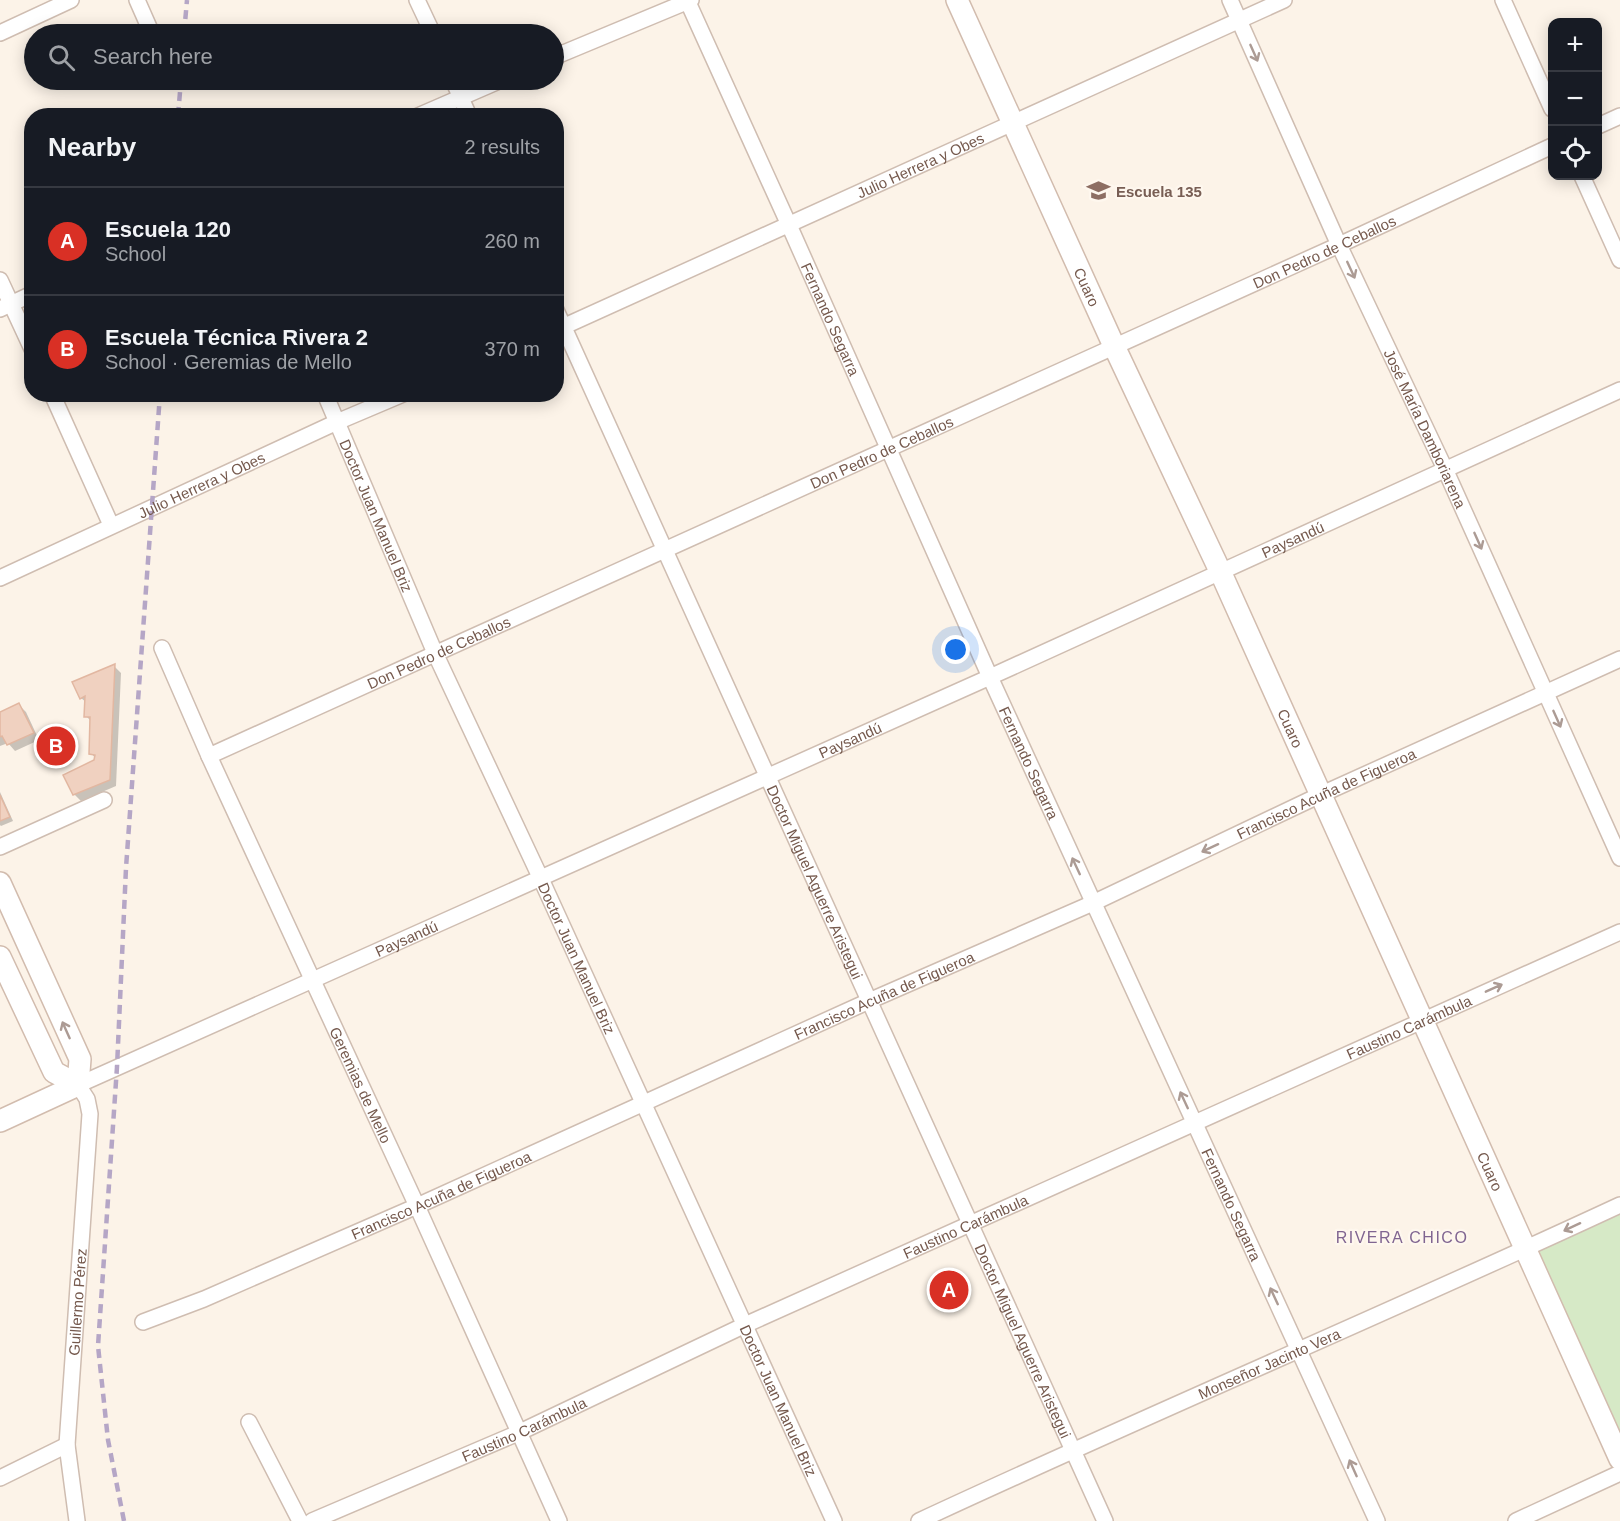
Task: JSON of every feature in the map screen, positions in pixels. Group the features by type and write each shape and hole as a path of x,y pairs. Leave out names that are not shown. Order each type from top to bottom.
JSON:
{"street":[{"path":"0,33 71,0"},
{"path":"137,0 148,24"},
{"path":"417,0 428,24"},
{"path":"564,53 689,0"},
{"name":"Fernando Segarra","path":"689,0 990,677 1377,1521"},
{"name":"Cuaro","path":"957,0 1114,346 1220,571 1620,1459"},
{"name":"José María Damboriarena","path":"1230,0 1339,245 1445,470 1620,858"},
{"name":"Julio Herrera y Obes","path":"564,327 1284,0"},
{"path":"1503,0 1548,100"},
{"path":"457,90 465,108"},
{"path":"435,108 475,90"},
{"path":"1602,124 1620,116"},
{"name":"Don Pedro de Ceballos","path":"209,756 1339,245 1548,148"},
{"path":"1584,180 1620,260"},
{"path":"0,280 5,306 24,336"},
{"path":"5,306 24,298"},
{"name":"Doctor Miguel Aguerre Aristegui","path":"564,337 665,550 1105,1521"},
{"name":"Paysandú","path":"78,1085 990,677 1620,390"},
{"path":"56,402 111,525"},
{"name":"Doctor Juan Manuel Briz","path":"328,402 435,652 834,1521"},
{"name":"Julio Herrera y Obes","path":"0,578 111,525 384,402"},
{"name":"Geremias de Mello","path":"162,648 209,756 314,979 559,1521"},
{"name":"Francisco Acuña de Figueroa","path":"143,1322 204,1299 417,1206 869,1001 1093,903 1320,795 1620,659"},
{"path":"0,847 104,800"},
{"path":"0,883 80,1059 78,1085"},
{"name":"Faustino Carámbula","path":"312,1521 518,1433 745,1325 1620,932"},
{"path":"0,957 54,1072 78,1085"},
{"path":"0,1121 78,1085"},
{"name":"Guillermo Pérez","path":"77,1521 67,1445 90,1114 87,1099 78,1085"},
{"name":"Monseñor Jacinto Vera","path":"919,1521 1073,1449 1620,1205"},
{"path":"249,1422 300,1521"},
{"path":"0,1478 67,1445"},
{"path":"1516,1521 1620,1473"}],"green space":[{"path":"1620,1213 1620,1438 1537,1250"}],"building":[{"path":"115,664 110,780 73,795 63,775 94,760 95,755 89,754 90,717 84,717 85,696 80,699 72,682"},
{"path":"19,703 34,733 7,745 2,736 0,737 0,712"},
{"path":"0,795 10,817 0,821"}],"railway":[{"path":"185,24 187,0"},
{"path":"179,108 180,90"},
{"path":"124,1521 108,1440 98,1346 117,1067 126,868 159,402"}],"place":[{"name":"Escuela 135","path":"1098,191"},
{"name":"Escuela Técnica Rivera 2","path":"56,746"},
{"name":"Escuela 120","path":"949,1290"}],"district":[{"name":"RIVERA CHICO","path":"1402,1237"}]}
